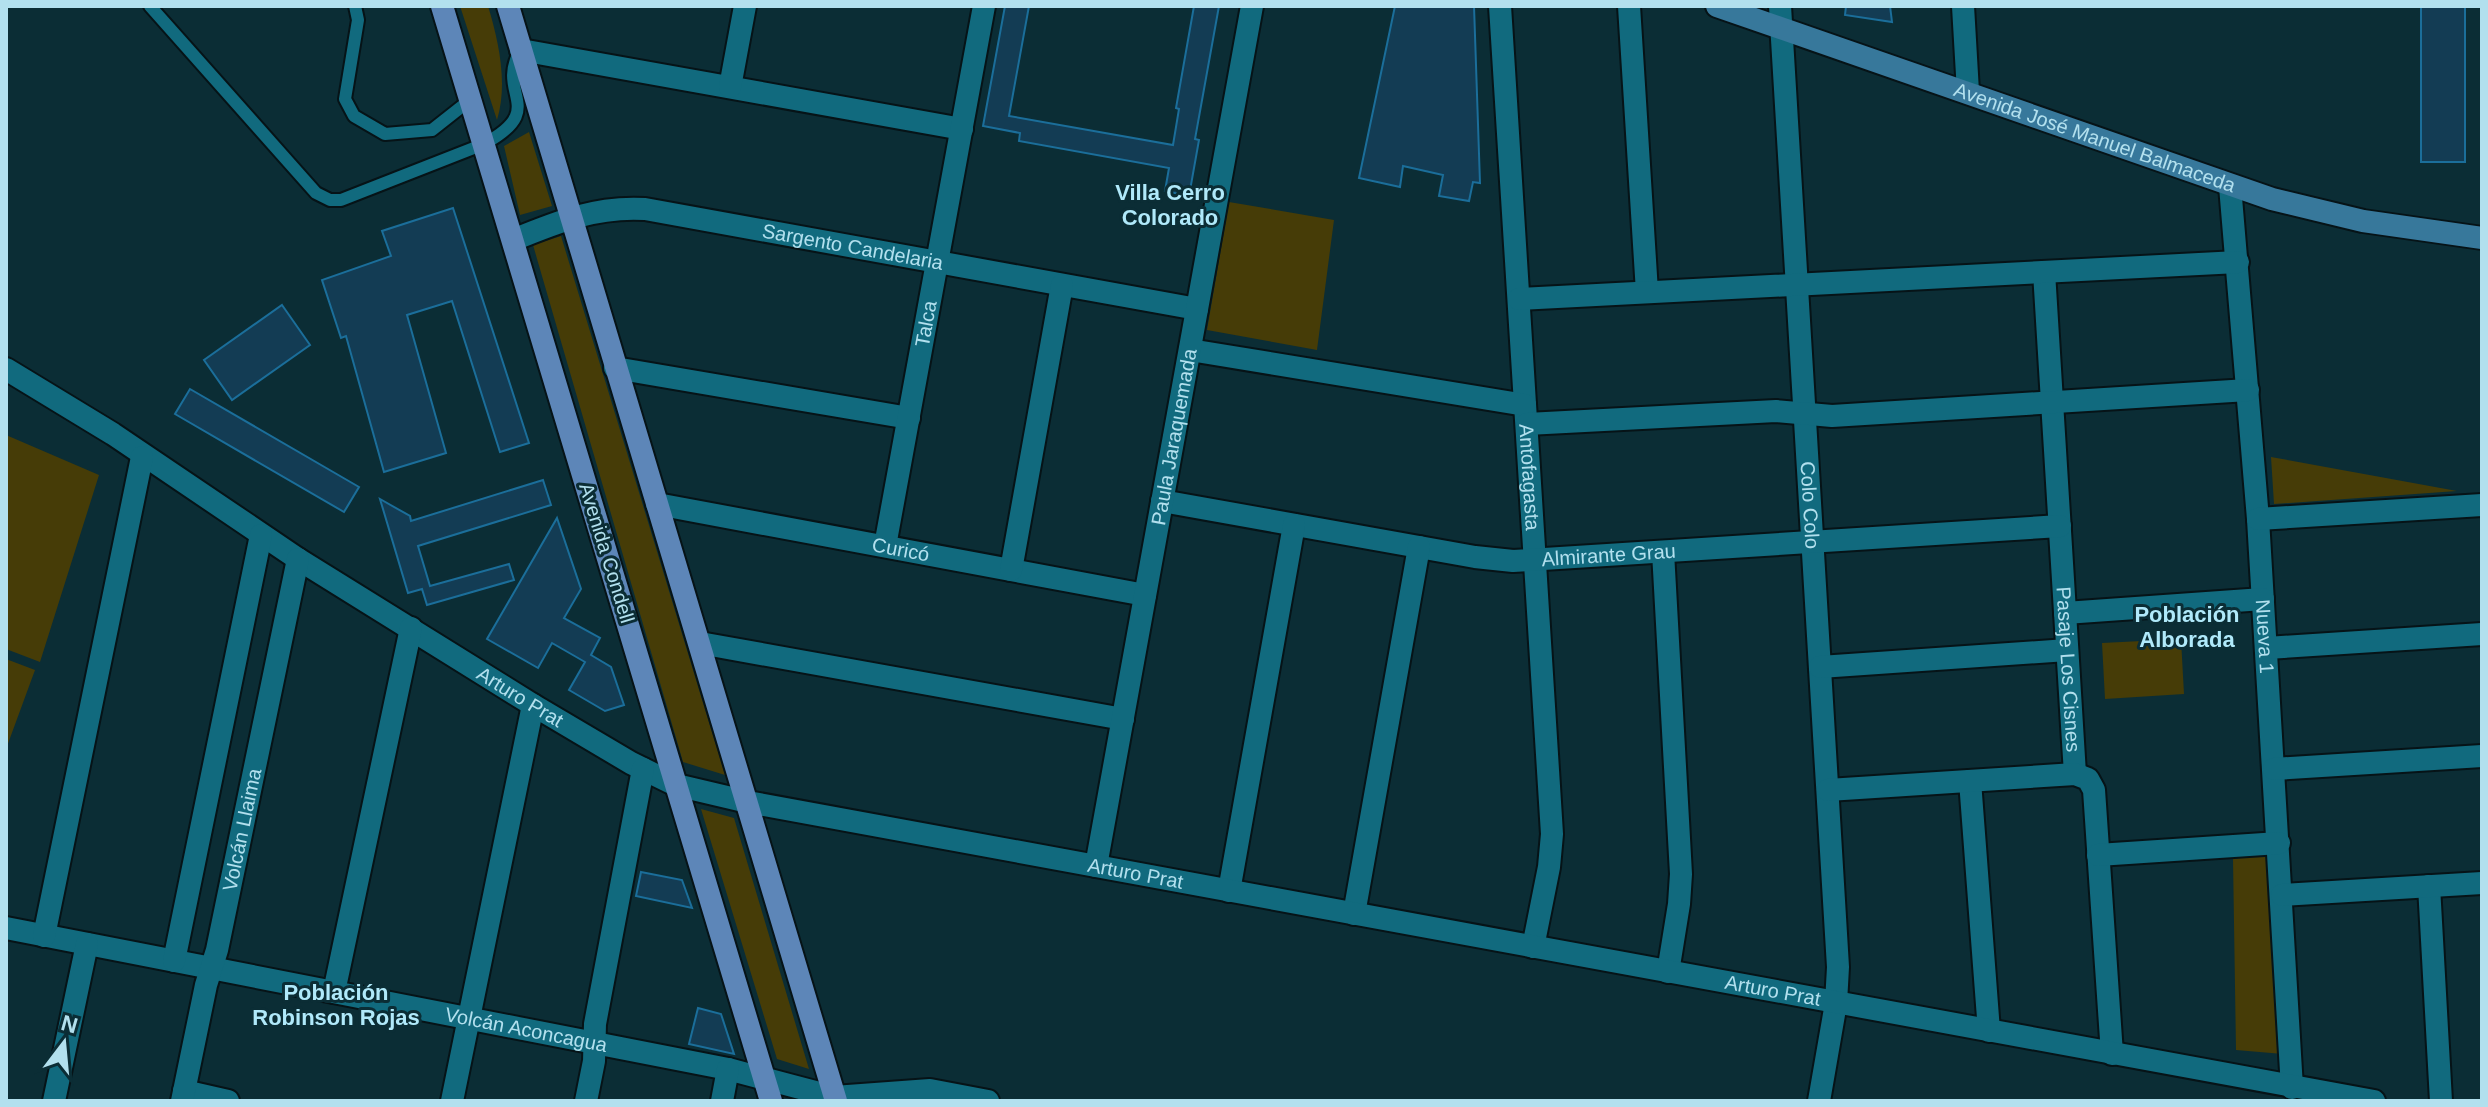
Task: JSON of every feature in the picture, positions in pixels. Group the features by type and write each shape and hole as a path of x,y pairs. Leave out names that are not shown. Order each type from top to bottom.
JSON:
{"main road":[{"name":"Avenida Condell","path":"442,6 771,1101"},
{"path":"508,6 835,1099"},
{"name":"Avenida José Manuel Balmaceda","path":"1717,6 1781,16 1968,92 2230,186 2363,221 2482,238"}],"street":[{"path":"730,87 745,6"},
{"name":"Talca","path":"885,546 984,6"},
{"name":"Paula Jaraquemada","path":"1096,866 1252,6"},
{"name":"Antofagasta","path":"1500,6 1552,834 1549,867 1533,947"},
{"path":"1629,6 1647,292"},
{"path":"1963,6 1968,92"},
{"name":"Colo Colo","path":"1781,16 1838,967 1836,1003 1819,1101"},
{"path":"521,50 962,129"},
{"name":"Nueva 1","path":"2230,186 2267,648 2292,1088"},
{"name":"Sargento Candelaria","path":"513,240 570,217 611,209 645,209 1197,309"},
{"path":"1519,299 2238,262"},
{"name":"Pasaje Los Cisnes","path":"2044,272 2075,774 2082,775 2092,784 2112,1054"},
{"path":"1011,570 1062,285"},
{"path":"1190,350 1526,415 1776,411 1832,416 2248,390"},
{"path":"615,368 909,418"},
{"name":"Arturo Prat","path":"6,369 113,434 142,457 298,559 533,705 676,785 748,802 2374,1101"},
{"path":"44,936 142,457"},
{"name":"Almirante Grau","path":"1162,501 1494,560 1535,561 2060,526"},
{"name":"Curicó","path":"657,504 1145,595"},
{"path":"2258,519 2482,505"},
{"path":"1229,891 1294,525"},
{"name":"Volcán Llaima","path":"174,961 261,535"},
{"path":"1354,914 1419,547"},
{"path":"1663,552 1681,874 1668,972"},
{"name":"Volcán Llaima","path":"183,1096 217,950 298,559"},
{"path":"2065,613 2263,599"},
{"path":"334,992 411,628"},
{"path":"2267,648 2482,634"},
{"path":"700,643 1123,719"},
{"path":"1820,667 2067,650"},
{"path":"452,1101 533,705"},
{"path":"2274,769 2482,756"},
{"path":"586,1101 594,1061 595,1024 643,769"},
{"path":"1828,790 2075,774"},
{"path":"1970,781 1989,1031"},
{"path":"2098,855 2279,843"},
{"path":"2282,895 2482,883"},
{"path":"2429,886 2441,1101"},
{"name":"Volcán Aconcagua","path":"6,928 728,1069 835,1099"},
{"path":"54,1101 87,944"},
{"path":"722,1101 728,1069"},
{"path":"835,1099 930,1090 988,1101"},
{"path":"183,1096 228,1101"}],"lane":[{"path":"150,6 316,193 330,200 341,200 484,144 510,129 517,117 519,104 514,74 521,50"},
{"path":"355,6 358,20 345,99 354,116 385,134 432,130 470,100"}],"shaded area":[{"path":"460,6 488,6 501,63 502,92 497,120"},
{"path":"529,132 552,206 520,215 504,146"},
{"path":"1229,202 1334,220 1317,350 1207,330"},
{"path":"561,236 725,775 683,762 533,245"},
{"path":"6,435 99,475 40,662 6,649"},
{"path":"2271,457 2457,491 2274,504"},
{"path":"2181,639 2184,694 2105,699 2102,643"},
{"path":"6,659 35,670 6,749"},
{"path":"701,809 734,818 809,1069 777,1059"},
{"path":"2269,853 2283,1054 2236,1050 2233,859"}],"building":[{"path":"1005,6 1029,6 1009,116 1173,145 1179,109 1176,108 1194,6 1219,6 1195,139 1199,140 1189,196 1165,191 1169,168 1019,141 1020,133 983,126"},
{"path":"1395,6 1474,6 1480,183 1473,182 1469,201 1439,196 1443,175 1403,166 1400,187 1359,178"},
{"path":"1846,6 1890,6 1892,22 1845,15"},
{"path":"2421,6 2465,6 2465,162 2421,162"},
{"path":"453,208 529,443 500,452 452,301 407,315 446,453 384,472 346,336 341,338 322,280 391,256 382,231"},
{"path":"282,305 310,345 232,400 204,360"},
{"path":"190,389 359,487 344,512 175,414"},
{"path":"543,480 551,505 418,546 430,586 509,564 514,580 427,605 422,589 408,593 380,499 410,516 411,521"},
{"path":"557,518 581,589 564,618 600,638 591,655 611,667 624,705 605,711 569,690 585,662 552,643 538,668 487,639"},
{"path":"641,872 682,880 692,908 636,896"},
{"path":"698,1008 721,1014 734,1054 689,1044"}],"district":[{"name":"Villa Cerro Colorado","path":"1170,204"},
{"name":"Población Alborada","path":"2187,626"},
{"name":"Población Robinson Rojas","path":"336,1004"}]}
